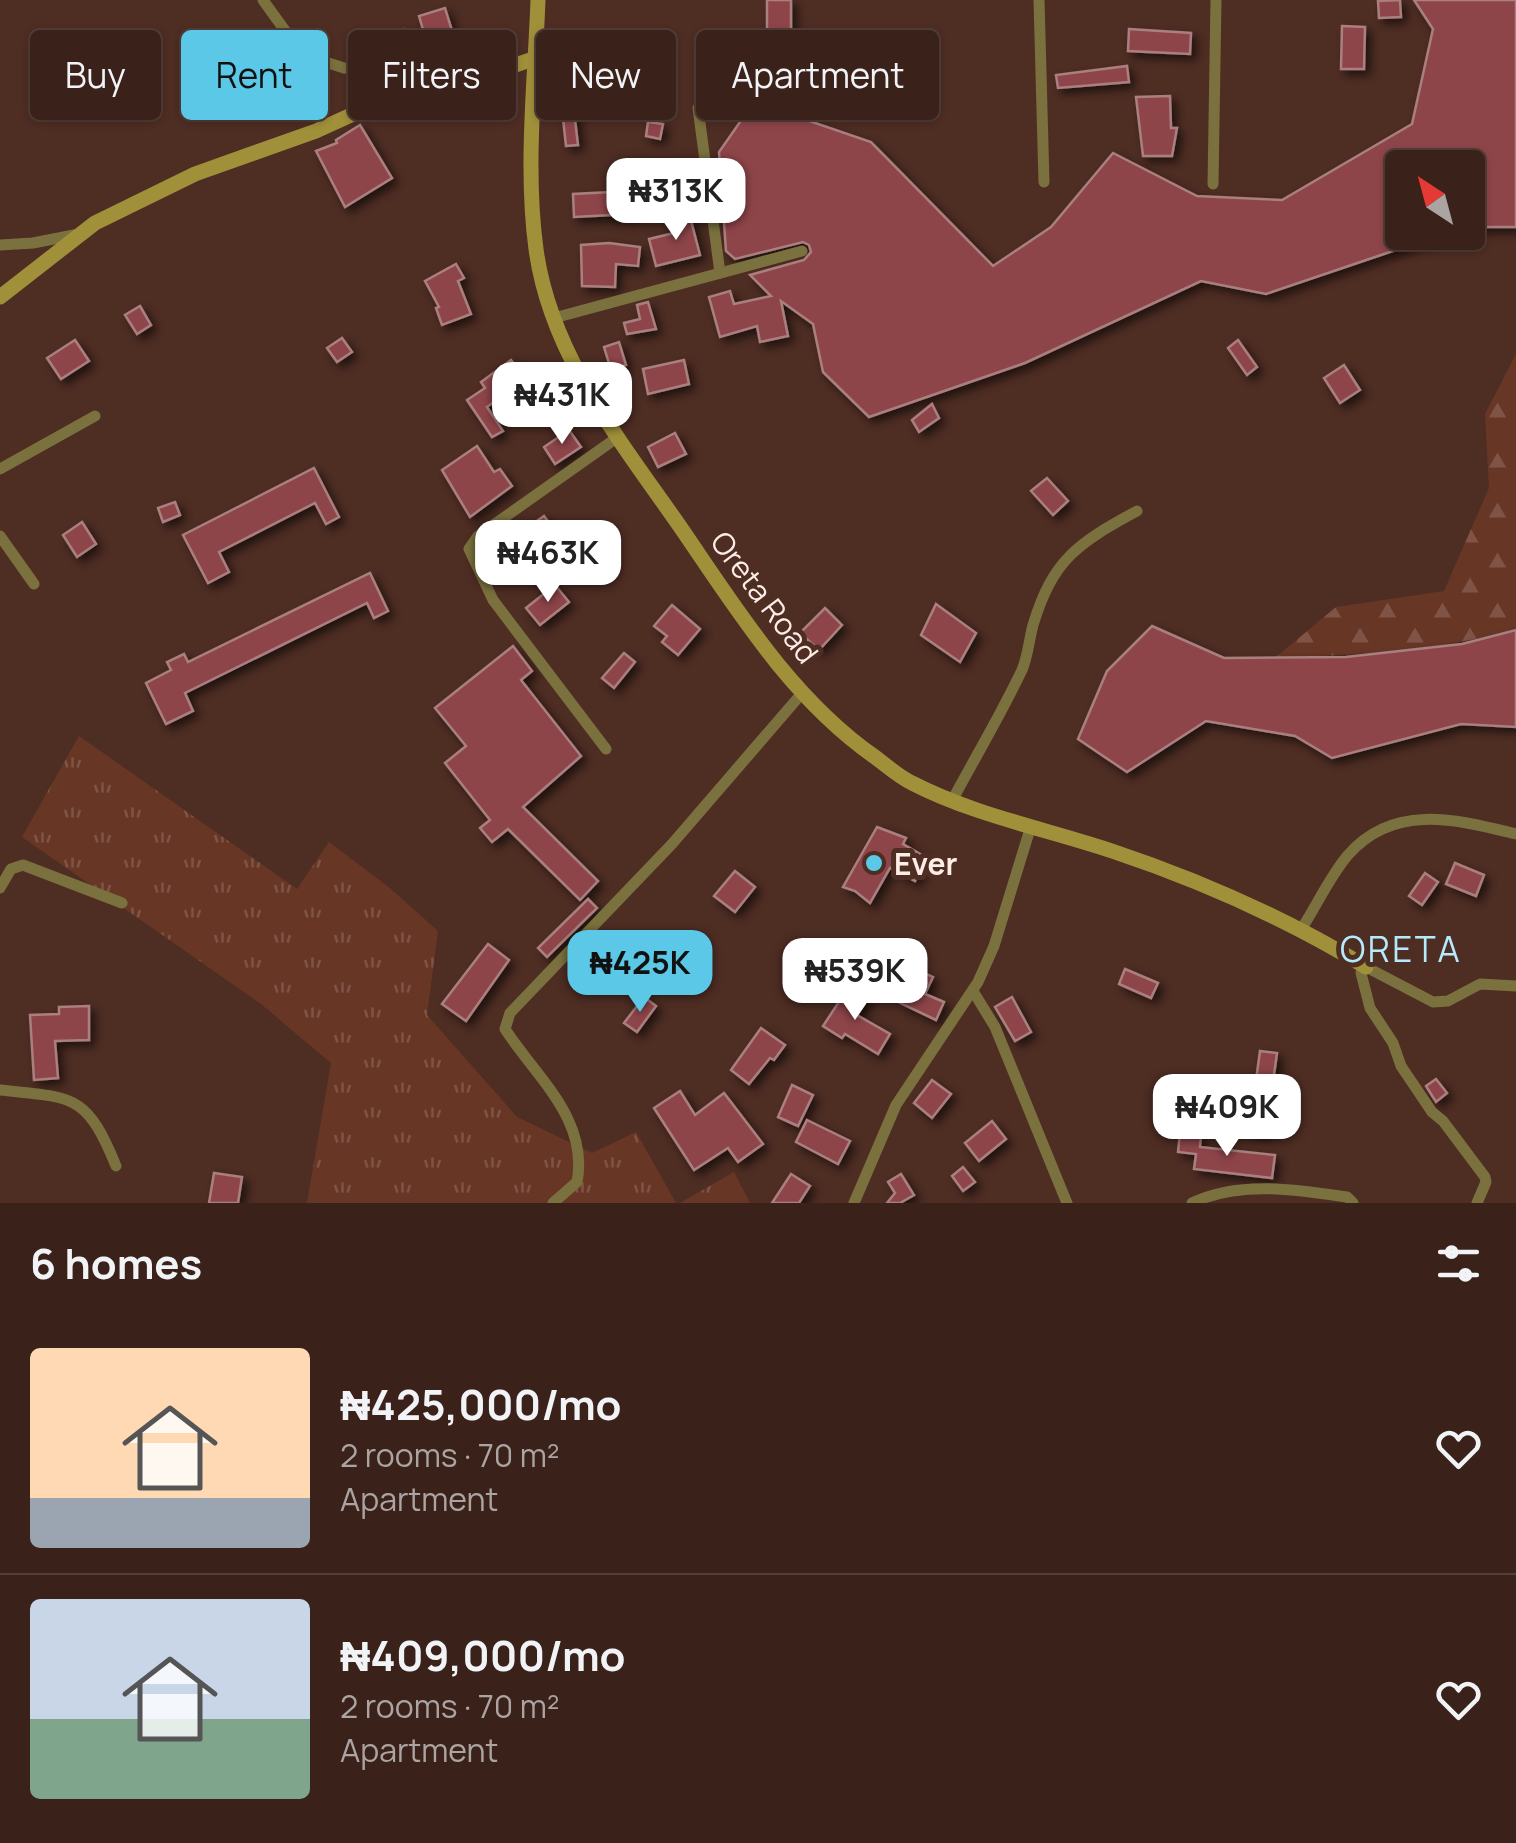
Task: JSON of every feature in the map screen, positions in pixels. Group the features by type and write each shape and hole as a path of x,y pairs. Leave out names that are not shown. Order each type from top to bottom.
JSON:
{"street":[{"path":"264,0 310,57 348,68"},
{"name":"Oreta Road","path":"537,30 538,0"},
{"path":"1040,0 1044,182"},
{"path":"1213,184 1216,0"},
{"path":"516,65 536,58"},
{"name":"Oreta Road","path":"536,58 531,172 536,250 554,318 575,367 618,438 771,659 844,735 910,783 1204,884 1302,928 1366,967"},
{"path":"0,297 79,234 118,210 195,174 348,116"},
{"path":"700,120 720,274"},
{"path":"0,245 33,244 79,234"},
{"path":"554,318 802,250"},
{"path":"0,469 95,416"},
{"path":"606,750 494,600 468,549 478,536 618,438"},
{"path":"953,799 1024,665 1050,578 1086,538 1137,512"},
{"path":"0,536 34,584"},
{"path":"553,1203 576,1182 578,1146 568,1116 505,1028 510,1014 672,844 802,692"},
{"path":"1302,928 1345,858 1388,829 1421,817 1468,822 1516,834"},
{"path":"854,1203 896,1105 973,991 994,946 1031,826"},
{"path":"0,888 12,869 22,866 122,903"},
{"path":"1477,1203 1486,1182 1484,1177 1401,1066 1393,1043 1370,1008 1361,977 1366,967 1434,1002 1448,1001 1480,984 1516,986"},
{"path":"973,991 995,1028 1067,1203"},
{"path":"0,1090 61,1096 81,1106 99,1124 116,1166"},
{"path":"1192,1203 1220,1193 1281,1188 1347,1197 1353,1203"}],"green space":[{"path":"1516,354 1516,630 1397,651 1276,657 1336,607 1444,591 1489,488 1485,414"},
{"path":"79,736 297,889 329,842 391,889 438,931 427,1015 517,1117 592,1153 636,1132 676,1203 307,1203 331,1063 261,1004 22,837"},
{"path":"734,1172 750,1203 680,1203"}],"building":[{"path":"767,0 791,0 791,30 767,30"},
{"path":"1400,0 1401,17 1379,18 1378,1"},
{"path":"1414,0 1516,0 1516,227 1485,227 1485,150 1385,150 1385,250 1396,250 1266,294 1201,281 1025,363 869,417 823,372 813,324 781,301 788,336 760,342 757,326 720,337 709,297 730,291 734,304 771,296 750,275 804,260 811,252 803,242 735,259 726,251 719,152 741,120 807,120 871,142 993,266 1051,227 1113,153 1197,196 1282,200 1412,124 1433,29"},
{"path":"445,8 452,30 423,30 419,16"},
{"path":"1342,26 1365,27 1364,69 1341,69"},
{"path":"1129,29 1191,33 1190,54 1128,51"},
{"path":"1127,66 1129,82 1058,88 1056,75"},
{"path":"1170,96 1171,128 1177,128 1172,156 1143,156 1136,97"},
{"path":"563,120 575,120 578,145 566,146"},
{"path":"648,122 663,124 660,139 646,136"},
{"path":"360,125 392,178 345,207 316,151 337,143"},
{"path":"631,191 632,214 574,217 573,194"},
{"path":"689,213 700,255 656,266 649,239 674,233 671,218"},
{"path":"581,245 640,247 638,266 616,264 615,287 582,286"},
{"path":"456,264 464,278 458,281 471,314 442,325 436,308 439,307 425,281"},
{"path":"648,302 656,329 627,334 624,323 640,319 637,305"},
{"path":"140,306 151,325 137,334 125,315"},
{"path":"342,338 352,352 337,362 327,348"},
{"path":"75,340 89,361 61,379 47,358"},
{"path":"1238,340 1257,367 1247,375 1228,348"},
{"path":"619,342 626,365 611,370 604,347"},
{"path":"511,360 525,379 487,407 503,431 492,437 467,400 485,388 481,382"},
{"path":"684,360 689,384 648,394 643,369"},
{"path":"1344,365 1360,390 1340,403 1324,378"},
{"path":"932,404 939,418 919,432 912,420"},
{"path":"569,430 581,447 555,464 544,447"},
{"path":"675,433 686,454 658,467 648,447"},
{"path":"477,446 494,472 500,469 512,486 470,517 442,470"},
{"path":"314,468 339,517 326,524 315,503 219,552 229,572 208,583 183,535"},
{"path":"1047,478 1068,501 1053,515 1031,491"},
{"path":"175,502 180,515 163,522 158,508"},
{"path":"544,516 566,546 533,570 511,539"},
{"path":"82,522 96,544 77,557 63,535"},
{"path":"370,573 388,611 374,618 367,603 185,693 193,711 166,724 146,683 171,670 167,662 184,654 188,662"},
{"path":"555,585 569,602 540,625 526,608"},
{"path":"936,604 976,633 960,662 921,635"},
{"path":"672,605 700,629 678,655 662,642 667,636 654,626"},
{"path":"825,608 842,625 819,650 800,633"},
{"path":"1152,626 1224,658 1346,657 1462,644 1516,630 1516,727 1461,724 1332,758 1295,736 1206,721 1127,772 1078,739 1107,671"},
{"path":"513,646 532,671 521,680 581,756 523,807 598,881 580,900 508,829 492,842 480,828 490,820 445,763 466,746 435,708"},
{"path":"624,653 635,662 614,688 602,678"},
{"name":"Ever","path":"877,827 906,838 903,844 927,858 915,881 890,868 870,903 843,887"},
{"path":"1455,863 1484,875 1476,896 1446,884"},
{"path":"735,871 755,887 735,912 714,896"},
{"path":"1425,873 1438,882 1422,905 1409,896"},
{"path":"588,899 597,908 547,957 538,948"},
{"path":"488,944 509,960 466,1021 442,1004"},
{"path":"905,964 933,977 925,994 944,1002 936,1020 900,1003 906,989 895,984"},
{"path":"1125,969 1158,983 1151,998 1119,984"},
{"path":"848,988 867,1000 857,1015 890,1034 878,1054 823,1026"},
{"path":"644,997 656,1006 637,1032 624,1023"},
{"path":"1012,997 1031,1032 1015,1041 995,1007"},
{"path":"89,1006 89,1040 55,1041 58,1078 34,1080 30,1015 59,1014 59,1007"},
{"path":"761,1028 785,1045 749,1084 731,1070"},
{"path":"1260,1051 1277,1053 1266,1133 1249,1131"},
{"path":"1436,1079 1447,1093 1436,1102 1426,1086"},
{"path":"932,1080 951,1094 932,1118 914,1103"},
{"path":"792,1085 813,1095 798,1126 778,1117"},
{"path":"680,1091 695,1115 724,1093 763,1144 738,1162 728,1148 694,1170 654,1108"},
{"path":"807,1120 850,1141 838,1164 796,1142"},
{"path":"992,1121 1006,1139 979,1161 965,1143"},
{"path":"1180,1133 1201,1136 1200,1147 1275,1155 1272,1178 1194,1169 1196,1154 1178,1152"},
{"path":"963,1167 975,1182 963,1191 952,1176"},
{"path":"214,1173 242,1177 238,1203 209,1203"},
{"path":"791,1174 810,1186 799,1203 772,1203"},
{"path":"901,1174 914,1195 900,1203 887,1203 895,1193 888,1182"}],"place":[{"name":"Ever","path":"874,863"}],"district":[{"name":"ORETA","path":"1401,949"}]}
